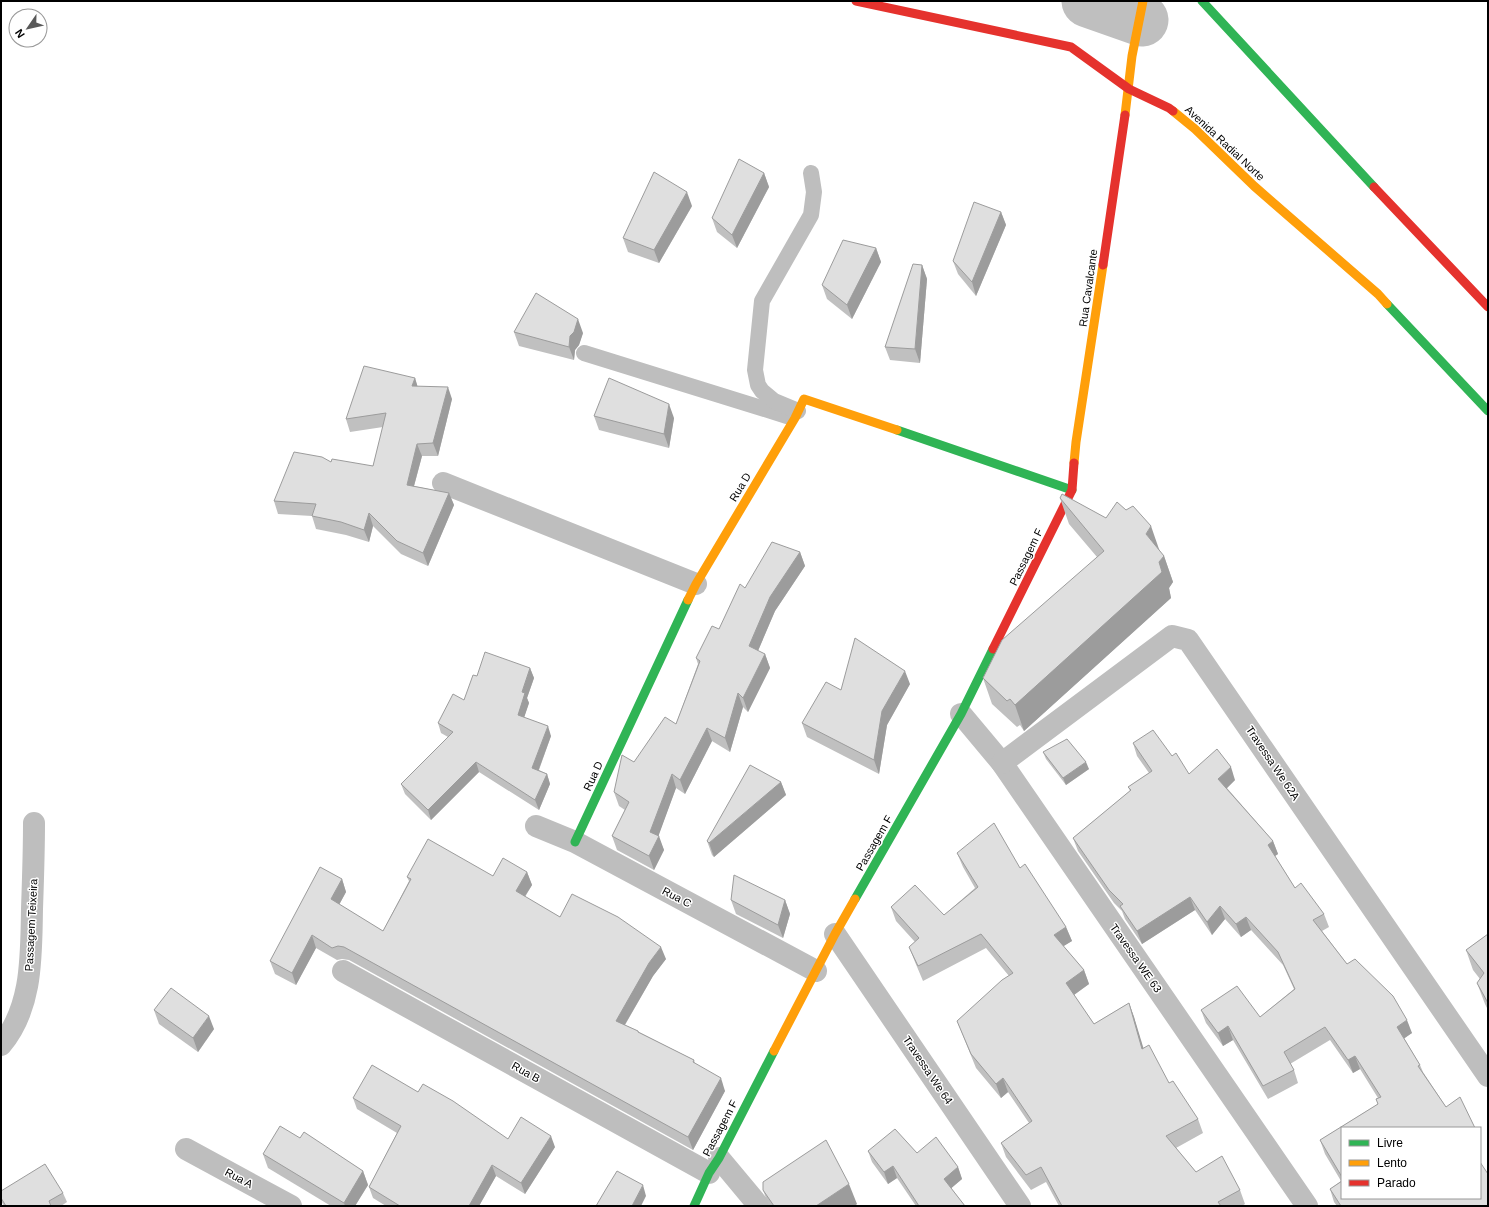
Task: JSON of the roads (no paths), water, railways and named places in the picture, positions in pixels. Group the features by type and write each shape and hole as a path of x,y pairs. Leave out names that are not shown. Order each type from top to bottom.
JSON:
{"street":[{"name":"Avenida Radial Norte","path":"856,1 1071,47 1129,89 1169,108 1195,129 1254,186 1378,294 1488,411"},
{"name":"Rua Cavalcante","path":"1072,490 1076,442 1129,89 1132,56 1143,1"},
{"path":"1202,1 1390,204 1488,307"},
{"name":"Rua D","path":"575,842 696,584 804,399 1072,490"},
{"path":"443,483 696,584"},
{"name":"Passagem F","path":"694,1206 835,934 961,714 1072,490"},
{"name":"Travessa We 62A","path":"1002,763 1172,636 1188,640 1488,1076"},
{"name":"Travessa WE 63","path":"961,714 1002,763 1307,1206"},
{"name":"Passagem Teixeira","path":"1,1045 16,1024 24,999 31,964 34,823"},
{"name":"Rua C","path":"536,826 575,842 816,971"},
{"name":"Travessa We 64","path":"835,934 1020,1206"},
{"name":"Rua B","path":"343,971 714,1166"},
{"name":"Rua A","path":"186,1149 292,1206"},
{"path":"714,1166 759,1206"}],"lane":[{"path":"796,415 774,401 762,391 758,385 755,370 762,301 811,215 814,192 811,173"},
{"path":"584,353 796,415"}],"waterway":[{"path":"1088,1 1142,20"}]}
